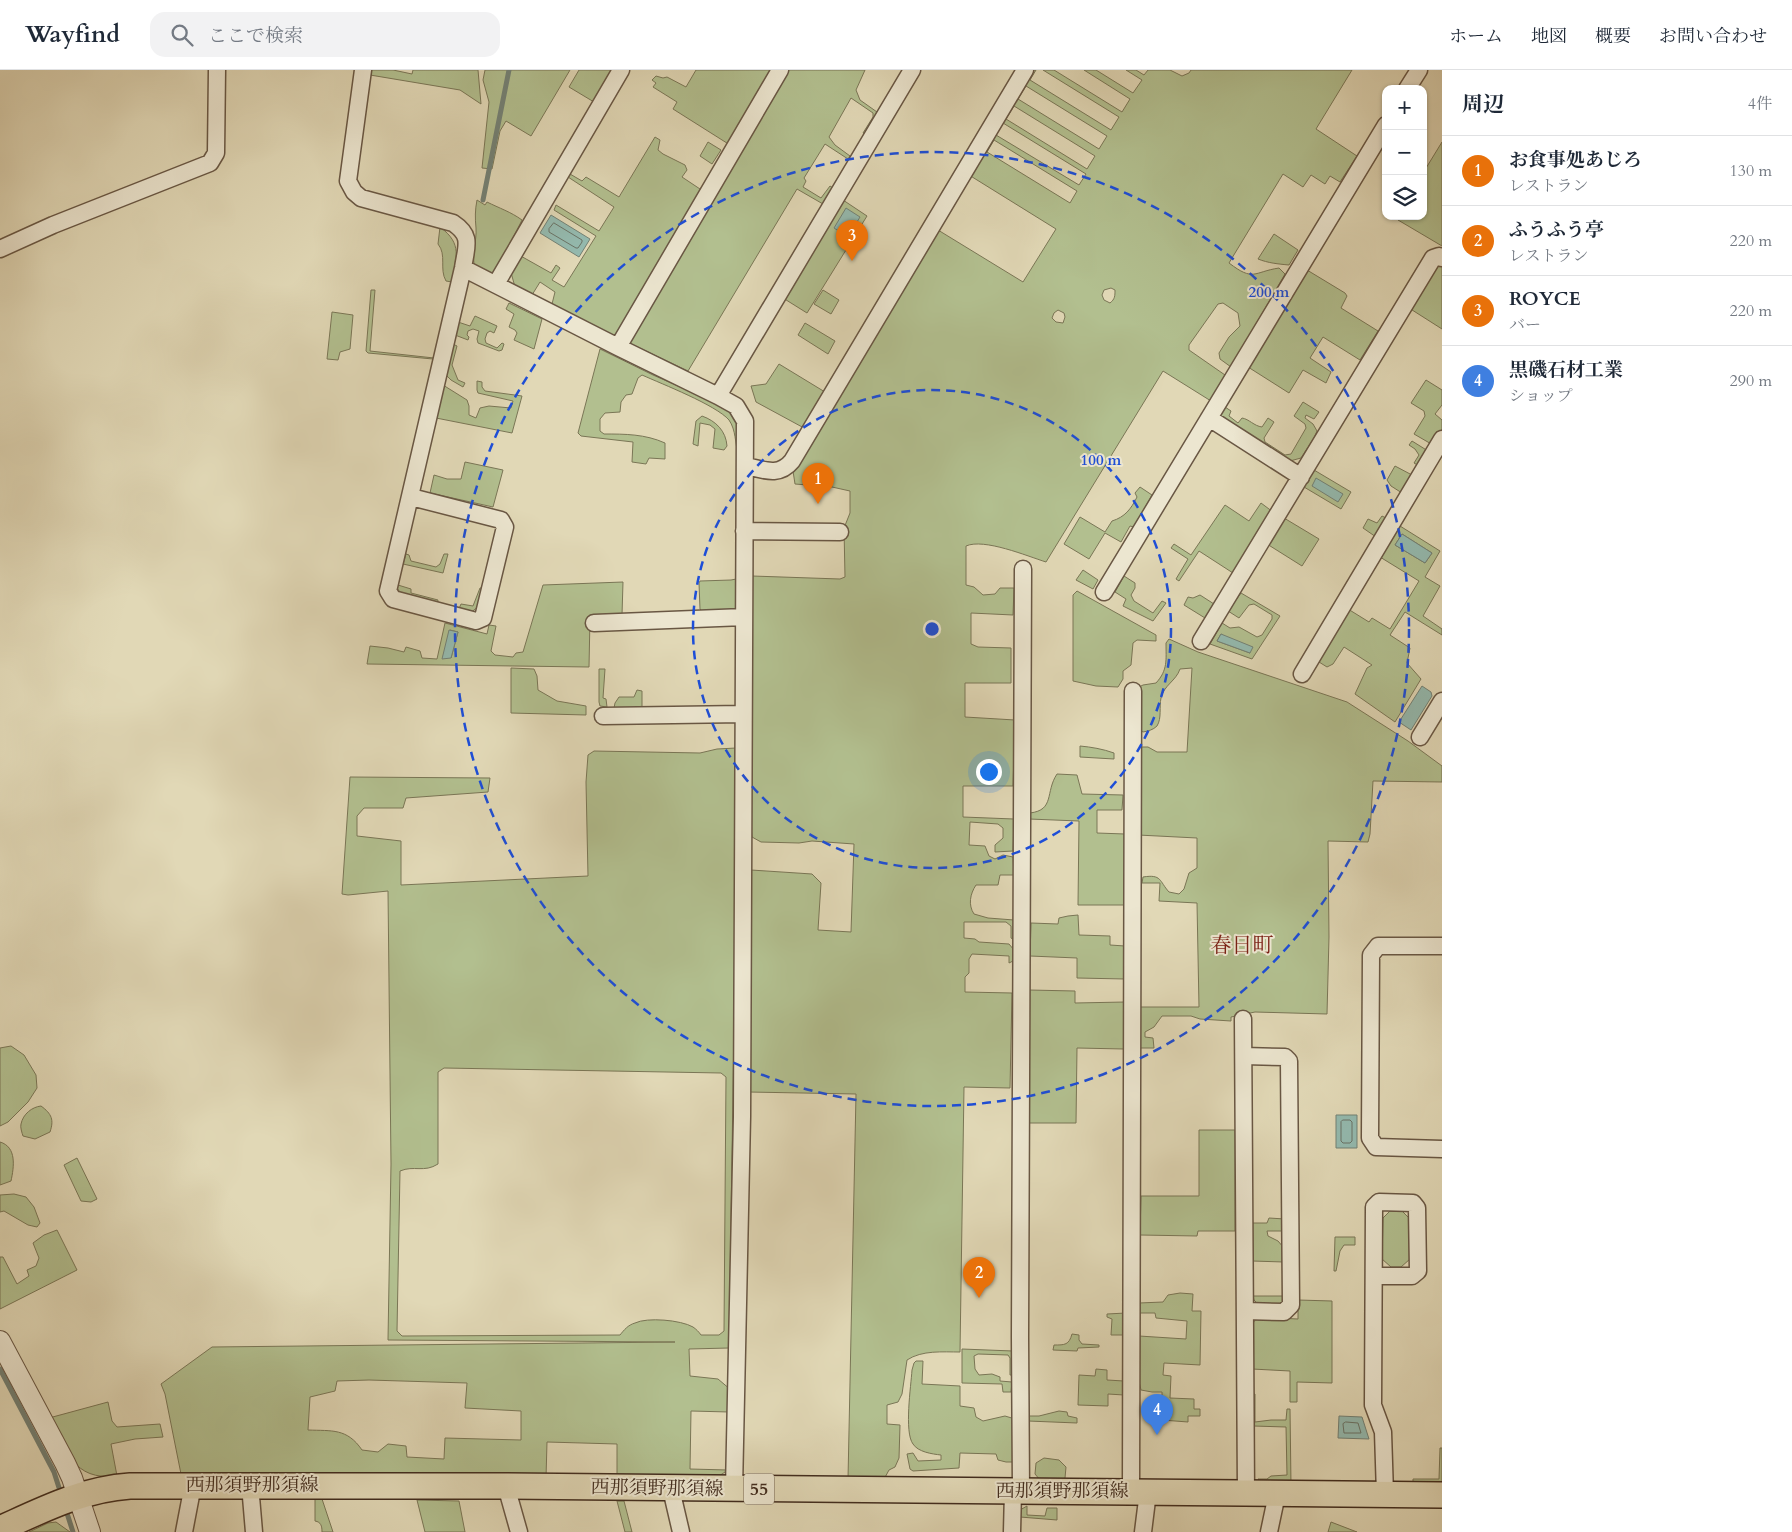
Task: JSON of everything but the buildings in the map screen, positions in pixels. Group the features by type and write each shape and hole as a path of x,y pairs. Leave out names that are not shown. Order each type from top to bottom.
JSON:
{"main road":[{"name":"西那須野那須線","path":"0,1529 63,1501 111,1487 193,1485 506,1486 1442,1495"}],"street":[{"path":"0,249 53,225 210,163 216,153 217,70"},
{"path":"363,70 348,181 354,192 361,198 453,223 462,230 467,240 464,268 388,591 393,599 476,621 483,618 505,526 501,520 411,497"},
{"path":"496,284 621,70"},
{"path":"618,347 780,70"},
{"path":"718,396 912,70"},
{"path":"746,466 776,472 786,469 792,461 1025,70"},
{"path":"1410,85 1419,70"},
{"path":"1104,592 1383,130"},
{"path":"1201,641 1433,258 1439,256 1442,258"},
{"path":"464,268 718,396 736,406 745,421 742,1108 734,1489"},
{"path":"1209,418 1301,477"},
{"path":"1302,674 1442,439"},
{"path":"744,531 840,532"},
{"path":"1012,1532 1017,1491 1020,1328 1023,569"},
{"path":"594,623 744,617"},
{"path":"1133,692 1139,1492 1143,1532"},
{"path":"1420,737 1442,700"},
{"path":"602,716 743,714"},
{"path":"1442,946 1378,946 1371,955 1370,1138 1376,1148 1442,1149"},
{"path":"1243,1019 1246,1493"},
{"path":"1244,1056 1285,1057 1289,1061 1291,1305 1284,1312 1246,1311"},
{"path":"1374,1276 1412,1276 1418,1271 1417,1208 1413,1203 1379,1202 1374,1207 1372,1405 1383,1432 1384,1494"},
{"path":"0,1341 65,1463 90,1532"},
{"path":"184,1532 193,1485"},
{"path":"250,1485 254,1532"},
{"path":"506,1486 518,1532"},
{"path":"671,1489 681,1532"},
{"path":"1269,1532 1277,1494"}],"green space":[{"path":"370,70 393,70 412,74 413,70 478,70 481,104 460,90 370,75"},
{"path":"485,70 570,70 531,136 506,121 500,131 492,169 482,168 489,102 483,80"},
{"path":"579,70 612,70 594,102 569,87"},
{"path":"696,70 775,70 730,145 673,109 677,102 653,87 656,83 652,80 656,76 667,77 686,87"},
{"path":"786,70 865,70 856,90 860,100 877,112 878,115 866,135 863,133 873,117 873,113 851,98 829,137 835,145 850,156 848,159 825,144 804,178 806,181 803,187 821,198 830,186 833,188 823,204 797,189 688,371 627,342"},
{"path":"1033,70 1036,70 1030,80 1111,130 1119,117 1043,70 1054,70 1122,112 1130,99 1084,70 1096,70 1133,93 1142,80 1126,70 1136,70 1144,75 1148,70 1170,70 1182,76 1191,70 1352,70 1316,129 1357,156 1340,182 1330,176 1325,184 1311,175 1303,187 1283,174 1229,263 1249,274 1279,268 1285,274 1231,367 1220,359 1219,353 1229,337 1240,326 1238,313 1223,303 1218,304 1189,345 1189,350 1225,375 1211,401 1163,371 1046,562 994,546 974,544 966,546 966,585 974,587 983,595 995,594 1000,588 1014,588 1013,615 971,613 971,644 978,647 1011,648 1011,683 965,683 965,717 1015,720 1013,786 963,786 963,817 1014,819 1013,851 995,852 995,845 1003,838 1003,828 998,824 970,822 969,845 985,846 989,856 995,859 1003,855 1013,857 1014,875 1000,875 998,885 976,885 972,892 970,903 974,914 988,918 1014,920 1014,940 1011,938 1011,926 1006,922 964,922 964,938 975,939 979,942 1009,944 1014,950 1013,961 1009,963 1009,956 972,954 969,959 969,973 965,977 965,992 1012,993 1010,1088 964,1087 960,1352 926,1353 907,1360 902,1394 898,1402 887,1405 887,1424 900,1425 899,1458 895,1467 889,1470 883,1481 848,1479 856,1094 748,1092 746,1026 734,1026 729,1348 689,1349 690,1376 718,1379 731,1390 729,1412 691,1411 690,1469 728,1470 716,1478 617,1477 617,1444 547,1442 546,1478 181,1474 165,1394 161,1384 212,1347 675,1342 388,1340 391,1164 388,891 342,894 350,777 490,778 488,792 406,798 403,808 364,808 357,816 357,836 401,841 401,885 588,876 586,782 588,755 594,751 700,753 717,749 736,748 746,617 703,612 700,609 700,581 731,580 752,576 840,579 845,577 844,528 850,513 850,491 832,487 795,484 793,471 938,230 1023,282 1056,229 969,175","holes":["1026,86 1107,136 1099,149 1018,99","1014,106 1095,156 1087,169 1006,119","1003,123 1086,174 1079,185 996,135","994,140 1077,191 1070,203 987,152","1111,288 1115,290 1113,300 1110,303 1104,300 1102,295 1104,290","1058,310 1064,313 1065,317 1063,323 1056,322 1052,318","750,816 752,837 761,842 799,843 812,841 854,844 851,932 818,930 821,883 812,874 751,870 751,926","444,1068 721,1073 726,1077 724,1331 719,1335 701,1335 688,1325 673,1321 647,1320 633,1324 620,1335 402,1336 397,1331 400,1171 433,1167 438,1164 438,1072","337,1381 467,1383 465,1408 521,1411 521,1440 445,1438 444,1459 407,1457 406,1446 388,1444 378,1452 362,1450 345,1434 332,1431 308,1430 310,1397 335,1391"]},
{"path":"655,137 660,140 658,150 685,165 687,170 682,177 703,191 617,337 552,304 555,292 540,282 532,295 515,287 510,269 519,255 551,273 556,265 560,268 552,280 564,287 596,236 554,210 556,205 599,231 614,207 568,177 570,174 582,181 586,177 619,197"},
{"path":"708,142 721,150 712,164 700,156"},
{"path":"1442,142 1442,246 1398,220 1427,220 1427,166"},
{"path":"477,200 485,205 487,202 522,220 497,270 492,274 475,268 475,214"},
{"path":"843,200 867,216 807,313 783,298"},
{"path":"440,227 452,239 455,245 456,258 452,282 446,281 443,272 442,253 438,244"},
{"path":"1274,234 1298,250 1289,265 1258,259"},
{"path":"1442,265 1442,329 1409,308 1435,268"},
{"path":"1307,270 1345,293 1347,296 1341,308 1378,331 1360,360 1323,337 1310,358 1331,372 1326,383 1303,370 1289,393 1248,367"},
{"path":"371,290 375,290 370,351 433,359 368,353 366,351"},
{"path":"823,290 839,300 831,314 814,304"},
{"path":"509,303 542,319 534,349 514,340 517,333 509,327 514,314 506,309"},
{"path":"332,312 353,315 350,349 340,352 338,360 327,359"},
{"path":"475,316 497,326 494,333 490,331 487,333 485,339 486,343 497,348 502,343 504,344 502,350 499,351 478,343 479,331 473,329 468,331 468,340 455,335 458,322 470,326"},
{"path":"805,323 835,341 828,354 798,335"},
{"path":"453,344 457,346 452,365 458,380 465,383 463,387 445,374"},
{"path":"600,349 724,406 738,418 738,454 733,428 729,420 722,414 688,395 642,375 638,378 632,394 626,395 621,402 620,412 605,413 600,419 600,431 604,434 642,436 665,443 665,459 649,458 646,464 632,462 633,442 581,436 578,433"},
{"path":"779,364 825,392 804,428 756,402 751,386 766,384"},
{"path":"1426,380 1442,390 1442,405 1435,414 1442,420 1442,429 1433,445 1414,434 1425,416 1424,411 1411,403"},
{"path":"477,381 482,382 482,387 485,391 522,396 512,433 436,418 443,385 467,400 469,415 476,418 480,408 489,406 511,408 513,401 478,393"},
{"path":"1303,402 1319,412 1314,419 1306,415 1305,418 1313,424 1317,431 1301,458 1290,461 1221,418 1222,405 1231,411 1229,416 1238,423 1242,418 1262,427 1268,418 1274,422 1264,438 1265,442 1285,455 1291,454 1306,428 1305,424 1294,416"},
{"path":"702,416 716,424 722,431 727,446 724,450 713,448 715,429 710,425 700,423 698,446 693,444 696,421"},
{"path":"1412,441 1428,451 1419,466 1414,463 1419,455 1409,445"},
{"path":"465,462 503,470 493,507 430,493 434,475 447,479 461,479"},
{"path":"1395,466 1412,475 1402,493 1391,486 1387,480"},
{"path":"1314,470 1351,492 1341,509 1304,487"},
{"path":"1140,487 1152,495 1134,527 1130,526 1121,542 1105,533 1089,559 1064,544 1080,517 1105,532 1112,521 1124,515 1130,509 1137,497 1135,493"},
{"path":"1261,503 1273,512 1233,573 1199,551 1179,581 1176,579 1188,559 1171,548 1174,544 1191,555 1225,505 1249,521"},
{"path":"1382,516 1388,519 1376,537 1363,528 1368,519 1377,523"},
{"path":"1284,518 1319,539 1302,566 1267,544"},
{"path":"1400,526 1440,551 1425,577 1440,586 1423,616 1442,629 1442,635 1405,612 1390,635 1410,648 1407,663 1421,679 1395,722 1355,694 1367,668 1372,665 1344,647 1333,664 1327,667 1319,662 1348,609 1369,622 1372,618 1390,629 1419,581 1380,557","holes":["1402,534 1432,553 1425,563 1395,545"]},
{"path":"406,554 409,555 411,561 436,567 440,564 444,554 448,554 443,573 403,564"},
{"path":"1083,570 1098,580 1093,589 1076,580"},
{"path":"1124,576 1135,583 1135,588 1131,595 1134,601 1153,613 1162,601 1166,603 1153,621 1123,606 1126,599 1115,592"},
{"path":"623,582 622,615 590,617 589,667 367,664 370,646 404,652 406,647 420,651 422,658 437,659 445,623 487,634 489,625 496,626 491,651 495,655 513,657 516,653 523,652 543,585","holes":["450,630 458,632 451,658"]},
{"path":"398,585 411,589 411,593 438,600 437,606 404,597 397,588"},
{"path":"480,588 484,588 479,606 469,614 458,611 461,604 473,606"},
{"path":"1077,591 1156,635 1156,641 1137,640 1133,643 1131,665 1123,671 1123,679 1118,687 1096,686 1073,681 1073,595"},
{"path":"1241,593 1280,616 1252,659 1210,644 1222,623 1230,628 1239,627 1257,637 1262,635 1272,619 1272,615 1254,604 1249,605 1239,618 1228,611","holes":["1221,634 1250,653 1217,641"]},
{"path":"1200,595 1214,604 1205,618 1184,605 1188,597 1193,598"},
{"path":"1169,639 1198,652 1347,702 1408,741 1442,766 1442,782 1373,781 1368,842 1328,841 1329,937 1327,1014 1255,1012 1231,1017 1231,1021 1200,1019 1191,1016 1162,1016 1154,1027 1145,1032 1145,1037 1153,1038 1154,1048 1140,1048 1140,1007 1199,1007 1197,903 1159,901 1160,883 1142,883 1143,877 1154,877 1159,879 1169,892 1179,894 1184,889 1189,873 1197,868 1197,838 1138,835 1141,747 1148,747 1157,752 1187,752 1192,668 1180,669 1165,690 1161,698 1157,726 1143,732 1135,727 1137,688 1156,683 1163,674 1166,660 1166,643"},
{"path":"511,668 534,669 537,676 538,690 557,701 586,706 586,715 511,713"},
{"path":"599,669 605,669 603,698 606,699 607,707 600,706 599,702"},
{"path":"637,690 642,691 642,708 614,708 619,697 634,697"},
{"path":"1080,746 1114,753 1114,759 1080,757"},
{"path":"1057,774 1077,775 1082,794 1123,795 1122,810 1097,810 1097,833 1125,834 1124,905 1078,905 1079,821 1029,819 1030,813 1038,811 1046,804"},
{"path":"1078,915 1079,935 1110,936 1110,945 1125,946 1125,979 1077,978 1077,958 1030,956 1031,923 1058,924 1059,918"},
{"path":"1029,990 1075,991 1075,1003 1125,1002 1124,1049 1077,1048 1076,1123 1028,1123"},
{"path":"11,1046 24,1055 36,1075 37,1088 28,1102 8,1122 0,1126 0,1048"},
{"path":"41,1106 48,1112 51,1118 50,1132 35,1139 23,1136 21,1130 22,1120 31,1109"},
{"path":"1199,1130 1235,1130 1235,1231 1198,1231 1197,1236 1140,1235 1141,1196 1199,1196"},
{"path":"0,1142 9,1148 12,1153 13,1170 11,1181 0,1185"},
{"path":"77,1158 97,1199 91,1202 81,1201 64,1165"},
{"path":"14,1194 26,1197 34,1207 40,1223 37,1227 28,1225 4,1211 0,1212 0,1195"},
{"path":"1390,1211 1402,1211 1410,1219 1410,1259 1401,1267 1391,1267 1382,1259 1383,1218"},
{"path":"1269,1218 1285,1219 1284,1231 1267,1231 1268,1236 1278,1241 1284,1248 1284,1262 1252,1261 1252,1223 1267,1223"},
{"path":"57,1230 77,1270 0,1309 0,1257 3,1257 17,1284 29,1276 27,1270 36,1266 39,1258 33,1243 44,1235"},
{"path":"1335,1237 1355,1237 1355,1245 1344,1245 1340,1251 1336,1271 1334,1271"},
{"path":"1180,1293 1193,1294 1192,1311 1201,1311 1200,1365 1164,1363 1163,1375 1171,1376 1170,1398 1194,1399 1194,1409 1200,1409 1200,1416 1188,1416 1188,1422 1162,1420 1162,1392 1141,1390 1139,1381 1139,1336 1186,1339 1187,1321 1156,1318 1155,1313 1139,1313 1139,1303 1163,1302 1168,1295"},
{"path":"1253,1296 1283,1296 1283,1301 1278,1306 1259,1305"},
{"path":"1298,1300 1332,1301 1332,1383 1297,1382 1297,1402 1290,1402 1290,1371 1252,1369 1252,1325 1257,1317 1298,1319"},
{"path":"1126,1313 1125,1335 1111,1335 1112,1319 1107,1317 1107,1314"},
{"path":"1072,1334 1079,1335 1079,1340 1082,1344 1099,1345 1099,1347 1078,1348 1077,1351 1053,1350 1054,1345 1068,1342"},
{"path":"962,1349 1013,1351 1012,1375 1010,1375 1010,1358 1008,1355 978,1354 974,1356 975,1369 979,1375 992,1374 1000,1377 1000,1381 1012,1382 1011,1392 1003,1392 1002,1384 962,1383"},
{"path":"916,1361 923,1361 922,1384 960,1386 960,1406 974,1408 976,1417 983,1421 1005,1416 1015,1419 1014,1462 998,1460 996,1454 960,1453 959,1468 913,1471 910,1469 907,1454 913,1453 918,1461 941,1460 941,1455 922,1451 915,1447 910,1438 908,1420 912,1370"},
{"path":"1096,1369 1107,1370 1107,1380 1124,1381 1124,1395 1108,1394 1108,1406 1078,1405 1079,1375 1095,1376"},
{"path":"1252,1394 1255,1394 1255,1422 1286,1420 1287,1409 1290,1409 1291,1485 1264,1484 1258,1479 1287,1475 1286,1427 1253,1426"},
{"path":"108,1402 112,1421 117,1427 160,1424 163,1437 135,1439 111,1444 117,1476 90,1474 80,1468 67,1452 49,1418"},
{"path":"1059,1411 1067,1412 1068,1416 1077,1418 1077,1423 1028,1421 1029,1416 1039,1416"},
{"path":"1440,1448 1442,1448 1442,1486 1413,1485 1413,1479 1439,1479"},
{"path":"1044,1458 1059,1460 1066,1467 1065,1478 1062,1482 1040,1480 1035,1474 1036,1463"},
{"path":"315,1499 322,1499 333,1532 322,1532 321,1525 315,1521"},
{"path":"417,1500 459,1501 465,1532 425,1532"},
{"path":"617,1501 624,1501 632,1532 625,1532"},
{"path":"1027,1506 1027,1515 1045,1516 1047,1508 1057,1508 1057,1520 1020,1517 1020,1510"},
{"path":"56,1522 70,1532 29,1532 48,1523"},
{"path":"1331,1522 1357,1532 1328,1532"}],"water":[{"path":"846,208 860,217 848,237 834,228"},
{"path":"551,215 590,239 579,257 540,233"},
{"path":"1316,478 1343,494 1338,502 1312,486"},
{"path":"1402,534 1432,553 1425,563 1395,545"},
{"path":"449,630 458,632 451,658 442,659"},
{"path":"1221,634 1253,647 1250,653 1217,641"},
{"path":"1422,686 1431,692 1432,696 1411,730 1399,722"},
{"path":"1336,1115 1357,1115 1357,1148 1336,1148"},
{"path":"1339,1416 1362,1417 1369,1439 1338,1438"}],"waterway":[{"path":"483,200 509,70"},
{"path":"0,1369 54,1472 61,1494"},
{"path":"65,1507 73,1532"}],"place":[{"name":"ROYCE","path":"852,261"},
{"name":"お食事処あじろ","path":"818,504"},
{"name":"ふうふう亭","path":"979,1298"},
{"name":"黒磯石材工業","path":"1157,1435"}],"district":[{"name":"春日町","path":"1242,945"}]}
